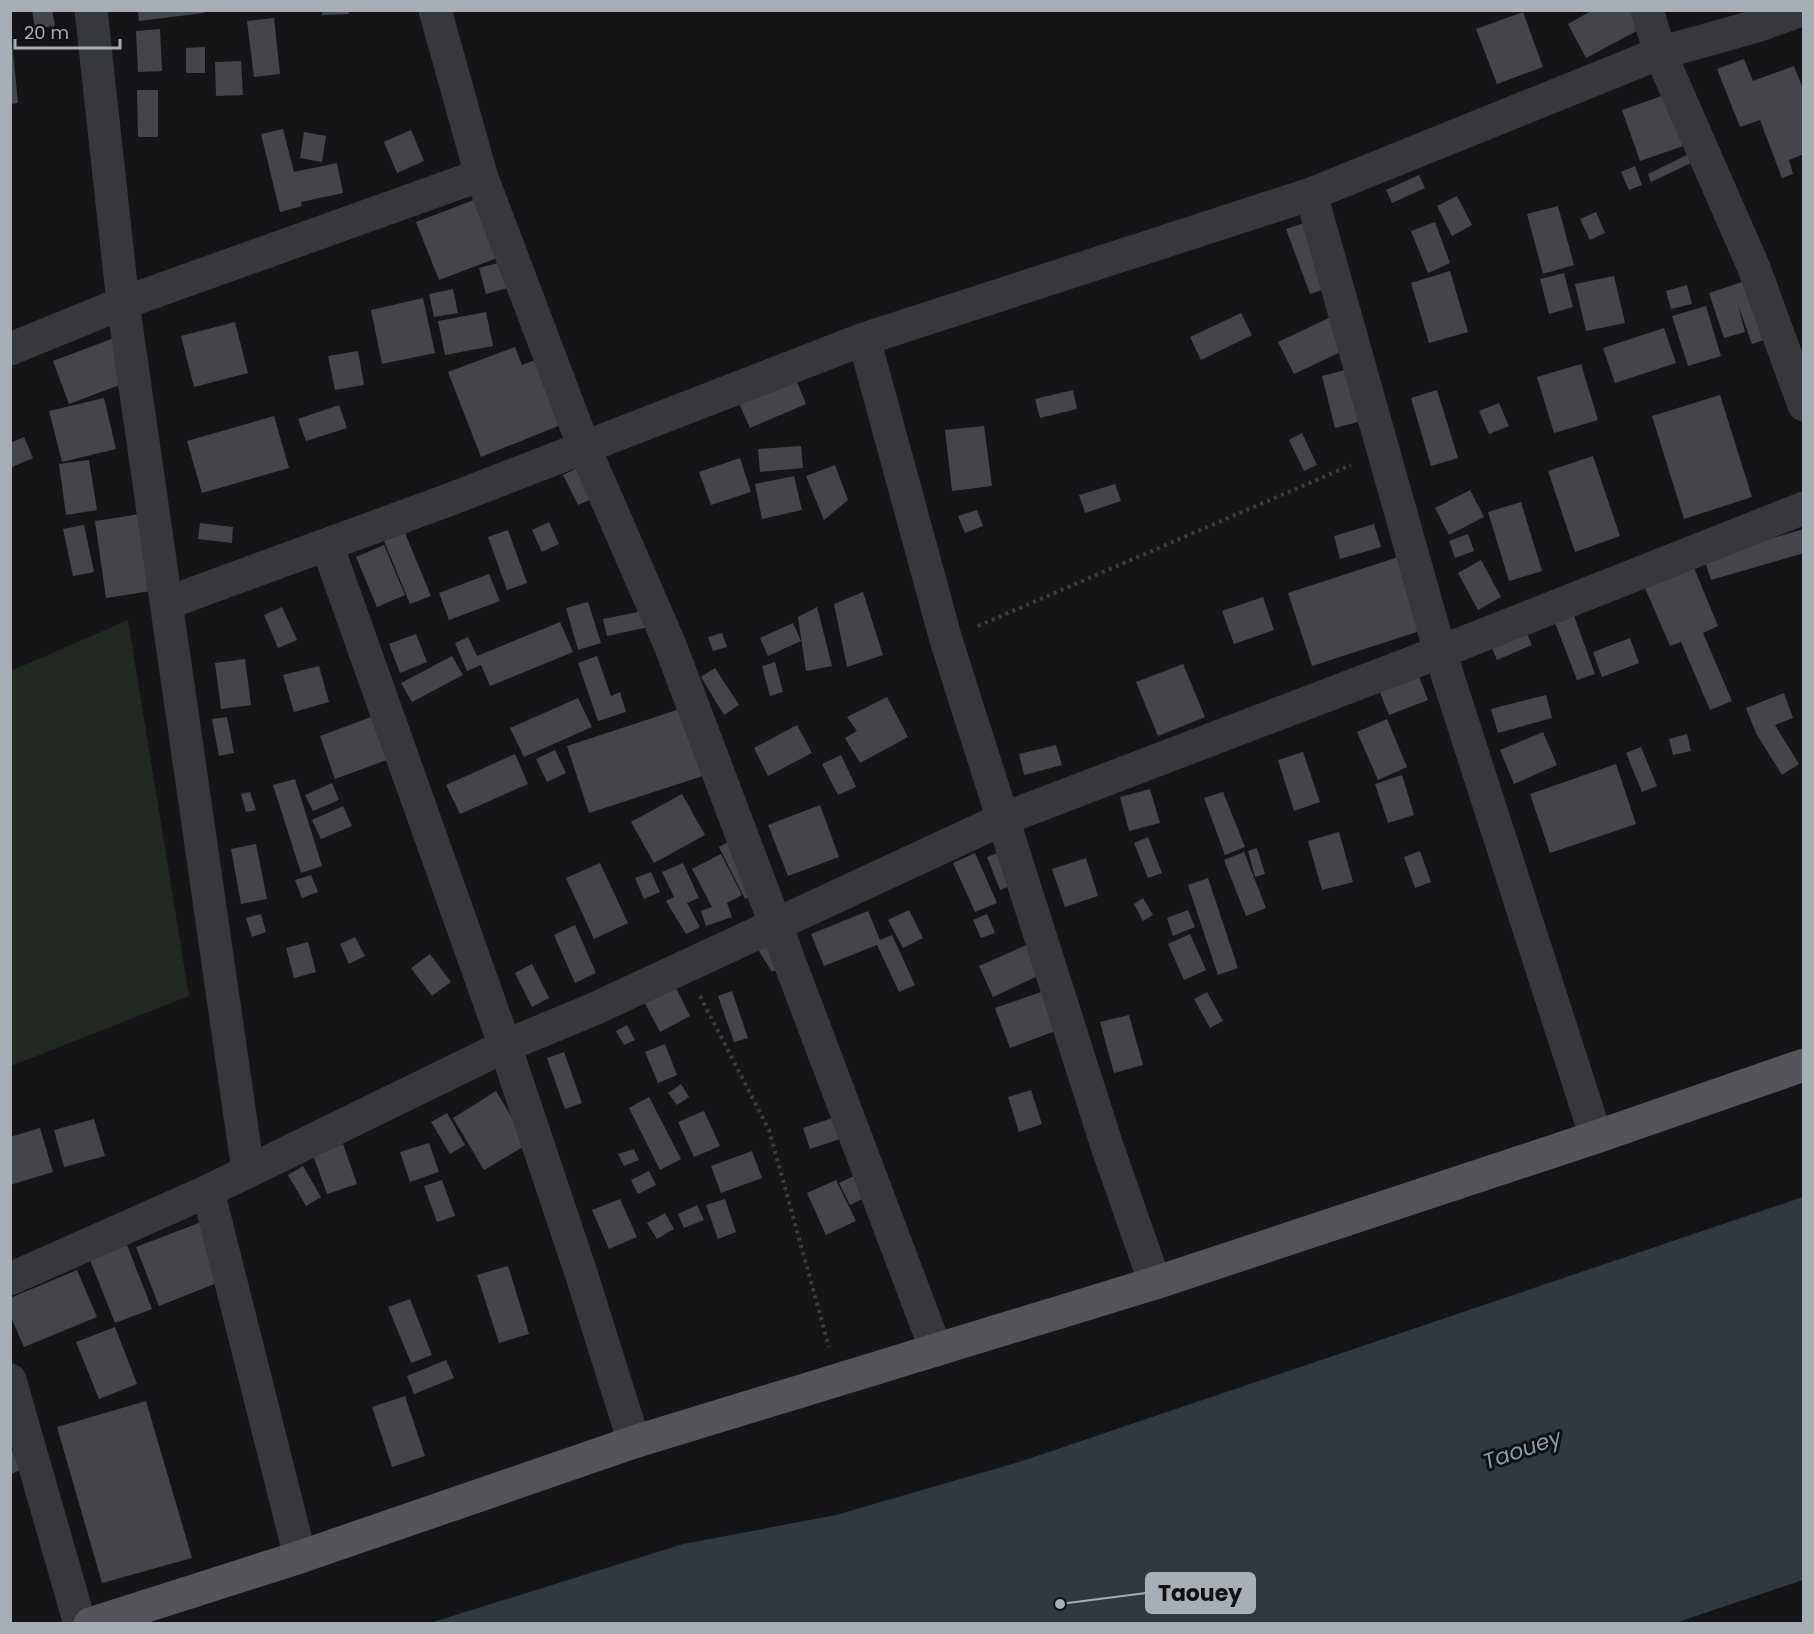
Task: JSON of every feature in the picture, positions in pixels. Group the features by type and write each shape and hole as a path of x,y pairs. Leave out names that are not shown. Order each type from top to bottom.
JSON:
{"main road":[{"path":"90,1623 300,1557 634,1442 1155,1283 1596,1137 1803,1065"}],"street":[{"path":"91,10 123,303 248,1171"},
{"path":"435,10 481,175 584,447 670,645 936,1350"},
{"path":"1647,10 1660,53 1754,268 1803,405"},
{"path":"167,603 451,499 864,339 1311,194 1660,53 1760,25 1801,10"},
{"path":"10,349 123,303 481,175"},
{"path":"1311,194 1440,652 1596,1137"},
{"path":"864,339 946,640 1107,1146 1155,1283"},
{"path":"10,1279 208,1191 505,1046 594,1009 1003,819 1440,652 1803,508"},
{"path":"327,545 505,1046 581,1273 634,1442"},
{"path":"208,1191 300,1557"},
{"path":"10,1380 80,1623"}],"path":[{"path":"946,640 1382,451"},
{"path":"685,966 769,1130 838,1380"}],"shaded area":[{"path":"128,620 189,996 11,1066 11,671"}],"water":[{"path":"1803,1197 1803,1580 1675,1623 430,1623 683,1544 836,1515 1022,1461"}],"building":[{"path":"32,10 52,10 55,26 35,29"},
{"path":"138,10 204,10 204,13 139,21"},
{"path":"322,10 348,10 349,14 322,15"},
{"path":"1593,10 1637,10 1646,26 1586,58 1568,24"},
{"path":"1523,12 1543,67 1497,84 1476,29"},
{"path":"274,18 280,74 254,77 247,21"},
{"path":"160,29 162,71 138,72 136,31"},
{"path":"10,42 12,42 18,103 10,104"},
{"path":"205,47 205,73 186,73 186,48"},
{"path":"1744,59 1753,81 1794,66 1804,91 1804,154 1789,160 1793,174 1782,178 1760,120 1740,127 1717,69"},
{"path":"241,61 243,95 216,96 215,62"},
{"path":"137,90 158,90 158,137 138,137"},
{"path":"1670,93 1689,144 1640,161 1622,110"},
{"path":"283,129 294,172 337,163 343,193 301,202 302,206 280,212 261,134"},
{"path":"411,130 424,161 397,173 384,142"},
{"path":"304,132 326,136 322,162 300,158"},
{"path":"1687,155 1691,163 1651,182 1648,174"},
{"path":"1635,166 1642,185 1629,190 1621,172"},
{"path":"1419,175 1425,188 1392,203 1386,190"},
{"path":"1457,196 1472,225 1452,236 1437,206"},
{"path":"474,200 497,258 439,280 416,222"},
{"path":"1558,206 1574,265 1543,274 1527,214"},
{"path":"1596,212 1605,233 1590,240 1580,219"},
{"path":"1310,221 1333,286 1310,294 1286,229"},
{"path":"1435,222 1450,263 1428,273 1411,231"},
{"path":"506,261 514,286 486,294 479,268"},
{"path":"1450,271 1468,332 1429,343 1411,283"},
{"path":"1564,273 1573,307 1549,314 1540,279"},
{"path":"1614,276 1625,323 1586,331 1575,284"},
{"path":"1754,278 1776,336 1752,344 1738,305 1745,332 1724,338 1709,293"},
{"path":"1687,285 1692,304 1671,309 1666,291"},
{"path":"453,289 458,313 434,317 429,294"},
{"path":"423,298 435,353 382,364 371,310"},
{"path":"1706,306 1721,356 1688,366 1672,316"},
{"path":"486,312 493,346 445,355 438,321"},
{"path":"1241,313 1252,335 1201,360 1190,337"},
{"path":"1333,316 1349,348 1294,374 1278,342"},
{"path":"235,322 248,373 194,387 181,336"},
{"path":"1664,328 1676,363 1615,383 1603,348"},
{"path":"114,338 130,381 69,404 53,361"},
{"path":"515,347 522,365 543,357 568,422 481,457 448,372"},
{"path":"358,351 364,385 335,390 328,356"},
{"path":"1581,364 1598,420 1554,433 1537,377"},
{"path":"1349,369 1362,421 1335,428 1322,376"},
{"path":"795,377 806,404 750,428 738,401"},
{"path":"1073,390 1077,409 1040,418 1035,399"},
{"path":"1437,390 1458,458 1431,466 1411,398"},
{"path":"1720,395 1752,497 1684,519 1652,416"},
{"path":"104,398 116,449 62,462 49,411"},
{"path":"1499,403 1509,426 1489,434 1479,411"},
{"path":"339,405 347,428 306,441 298,419"},
{"path":"274,416 289,468 202,493 187,441"},
{"path":"984,426 992,486 952,491 945,430"},
{"path":"1302,433 1317,465 1304,471 1289,440"},
{"path":"24,437 33,458 10,468 10,443"},
{"path":"801,446 803,468 760,472 758,449"},
{"path":"1593,456 1620,536 1575,552 1548,471"},
{"path":"740,458 751,492 711,505 699,472"},
{"path":"89,460 97,510 66,515 59,464"},
{"path":"584,465 599,496 578,505 563,475"},
{"path":"835,465 848,500 824,520 806,476"},
{"path":"794,476 802,510 762,519 755,484"},
{"path":"1115,484 1121,501 1085,513 1079,495"},
{"path":"1470,490 1484,517 1449,535 1435,508"},
{"path":"1521,502 1542,571 1509,581 1488,512"},
{"path":"977,510 983,526 965,533 958,516"},
{"path":"140,514 151,591 106,598 95,521"},
{"path":"549,522 559,544 542,552 532,530"},
{"path":"200,523 233,527 232,543 198,539"},
{"path":"1374,524 1381,547 1340,559 1334,536"},
{"path":"84,525 94,572 73,576 63,529"},
{"path":"1804,529 1804,553 1711,580 1704,558"},
{"path":"508,530 527,583 507,590 488,537"},
{"path":"405,533 431,596 410,604 384,541"},
{"path":"1468,534 1474,551 1455,558 1449,541"},
{"path":"384,545 405,595 377,607 356,557"},
{"path":"1398,557 1423,630 1312,666 1288,593"},
{"path":"1481,560 1501,597 1478,610 1458,573"},
{"path":"1694,568 1718,626 1703,633 1732,701 1710,710 1681,642 1670,646 1645,588"},
{"path":"489,574 500,601 449,620 439,593"},
{"path":"863,592 883,655 847,667 834,604"},
{"path":"1263,597 1274,630 1234,644 1222,611"},
{"path":"588,602 601,643 578,650 566,608"},
{"path":"282,607 297,640 278,648 264,615"},
{"path":"817,607 832,666 806,671 798,617"},
{"path":"649,610 653,626 607,636 603,619"},
{"path":"1573,613 1595,674 1577,680 1554,620"},
{"path":"560,622 573,652 490,686 481,665 467,671 455,643 468,637 477,656"},
{"path":"793,623 801,641 768,656 760,638"},
{"path":"1524,627 1532,645 1497,660 1489,641"},
{"path":"722,633 727,647 713,651 708,637"},
{"path":"416,634 427,662 400,673 389,644"},
{"path":"1630,638 1639,663 1602,677 1593,652"},
{"path":"452,656 463,675 412,702 401,683"},
{"path":"597,656 611,696 620,692 626,712 598,721 578,663"},
{"path":"245,659 251,705 221,709 215,663"},
{"path":"775,662 783,692 770,696 762,666"},
{"path":"1183,664 1205,717 1158,736 1136,682"},
{"path":"319,666 329,702 294,712 283,675"},
{"path":"715,668 739,705 724,715 701,677"},
{"path":"1416,669 1428,700 1389,715 1377,685"},
{"path":"1784,693 1793,718 1775,725 1799,764 1782,775 1756,733 1746,708"},
{"path":"1546,695 1552,718 1498,733 1491,709"},
{"path":"887,697 908,737 860,763 845,738 857,731 847,717"},
{"path":"578,698 592,727 524,757 510,728"},
{"path":"689,706 712,773 589,813 567,746"},
{"path":"379,714 395,757 335,779 320,736"},
{"path":"227,717 234,753 219,756 212,719"},
{"path":"1387,719 1407,767 1378,780 1357,732"},
{"path":"797,725 812,753 768,776 754,748"},
{"path":"1543,732 1557,765 1514,784 1500,750"},
{"path":"1687,734 1691,751 1673,755 1669,739"},
{"path":"1056,745 1062,765 1024,775 1019,754"},
{"path":"1641,747 1657,786 1642,792 1626,753"},
{"path":"555,750 566,773 547,782 536,759"},
{"path":"1303,752 1320,802 1294,811 1278,760"},
{"path":"515,754 528,784 460,814 446,785"},
{"path":"841,755 856,787 838,795 822,764"},
{"path":"1616,764 1636,824 1550,853 1530,794"},
{"path":"1402,775 1414,815 1388,823 1375,784"},
{"path":"295,779 322,866 301,873 273,785"},
{"path":"332,783 339,800 313,811 305,795"},
{"path":"1150,789 1160,823 1129,831 1120,797"},
{"path":"250,792 256,810 246,812 241,794"},
{"path":"1223,792 1245,847 1225,855 1204,798"},
{"path":"682,794 705,835 654,863 631,822"},
{"path":"820,805 839,857 788,876 768,825"},
{"path":"343,806 352,826 321,839 312,820"},
{"path":"1339,832 1353,882 1322,890 1308,841"},
{"path":"1148,837 1162,873 1148,878 1134,843"},
{"path":"734,839 760,891 745,899 719,847"},
{"path":"256,844 267,899 241,904 231,849"},
{"path":"1257,848 1265,874 1255,877 1248,851"},
{"path":"1008,849 1020,882 1000,890 987,857"},
{"path":"1420,851 1431,882 1415,888 1404,857"},
{"path":"1244,852 1266,908 1246,916 1224,860"},
{"path":"975,853 997,903 975,912 953,863"},
{"path":"721,854 742,895 727,903 732,917 706,926 701,911 712,907 692,869"},
{"path":"1086,858 1098,896 1065,907 1052,869"},
{"path":"600,863 628,923 594,939 566,878"},
{"path":"683,863 699,898 687,903 700,927 686,934 666,901 674,897 662,872"},
{"path":"651,872 660,892 644,899 635,878"},
{"path":"311,875 318,892 302,898 295,880"},
{"path":"1208,878 1238,968 1218,975 1188,885"},
{"path":"1143,898 1153,915 1143,921 1134,904"},
{"path":"909,910 923,938 903,948 888,920"},
{"path":"1188,910 1195,927 1173,936 1167,918"},
{"path":"868,911 880,940 892,935 915,985 899,992 877,945 824,966 811,934"},
{"path":"261,914 266,932 252,937 246,918"},
{"path":"987,914 995,933 981,938 973,920"},
{"path":"575,925 596,973 575,983 554,935"},
{"path":"1190,934 1206,970 1184,980 1168,944"},
{"path":"355,937 365,956 349,964 340,944"},
{"path":"774,937 789,961 772,972 757,948"},
{"path":"308,942 316,972 294,978 286,948"},
{"path":"1033,942 1046,972 993,997 979,966"},
{"path":"430,954 451,982 432,996 411,968"},
{"path":"532,964 549,998 532,1007 515,973"},
{"path":"674,984 690,1016 660,1032 643,1000"},
{"path":"732,991 748,1038 734,1042 718,996"},
{"path":"1044,991 1058,1030 1010,1048 995,1008"},
{"path":"1207,992 1223,1021 1210,1028 1194,999"},
{"path":"1129,1015 1143,1065 1114,1073 1100,1022"},
{"path":"627,1025 635,1040 624,1045 616,1031"},
{"path":"665,1044 677,1075 658,1083 645,1052"},
{"path":"564,1052 582,1103 565,1109 547,1058"},
{"path":"681,1084 689,1097 677,1105 668,1093"},
{"path":"1031,1090 1042,1124 1019,1132 1008,1097"},
{"path":"496,1091 528,1144 484,1170 453,1118"},
{"path":"649,1097 681,1159 660,1170 629,1108"},
{"path":"704,1111 720,1146 694,1157 678,1122"},
{"path":"447,1113 465,1145 450,1154 431,1122"},
{"path":"835,1117 843,1138 810,1149 803,1128"},
{"path":"94,1119 105,1156 64,1167 54,1130"},
{"path":"40,1128 53,1172 10,1185 10,1137"},
{"path":"429,1143 439,1172 410,1182 400,1152"},
{"path":"343,1144 357,1184 327,1194 313,1155"},
{"path":"634,1149 639,1160 624,1166 618,1154"},
{"path":"752,1151 762,1178 721,1193 711,1166"},
{"path":"303,1166 321,1197 306,1206 288,1175"},
{"path":"649,1171 656,1185 638,1194 631,1180"},
{"path":"856,1175 866,1197 850,1205 839,1183"},
{"path":"442,1180 455,1216 437,1222 424,1186"},
{"path":"836,1180 856,1221 826,1235 807,1193"},
{"path":"620,1199 637,1237 609,1249 592,1210"},
{"path":"725,1199 736,1232 718,1239 706,1205"},
{"path":"697,1205 704,1220 684,1228 678,1214"},
{"path":"665,1213 674,1229 657,1239 647,1223"},
{"path":"204,1221 227,1279 159,1306 136,1247"},
{"path":"127,1245 152,1309 115,1323 90,1260"},
{"path":"508,1266 529,1334 499,1343 477,1275"},
{"path":"77,1270 97,1317 24,1347 10,1315 10,1298"},
{"path":"410,1299 432,1355 411,1363 388,1307"},
{"path":"115,1327 137,1384 99,1399 76,1342"},
{"path":"446,1360 454,1378 414,1394 407,1376"},
{"path":"405,1396 425,1456 392,1467 372,1407"},
{"path":"146,1401 192,1558 102,1583 57,1427"},
{"path":"11,1447 20,1470 11,1474"}],"place":[{"name":"Taouey","path":"1060,1604"}]}
